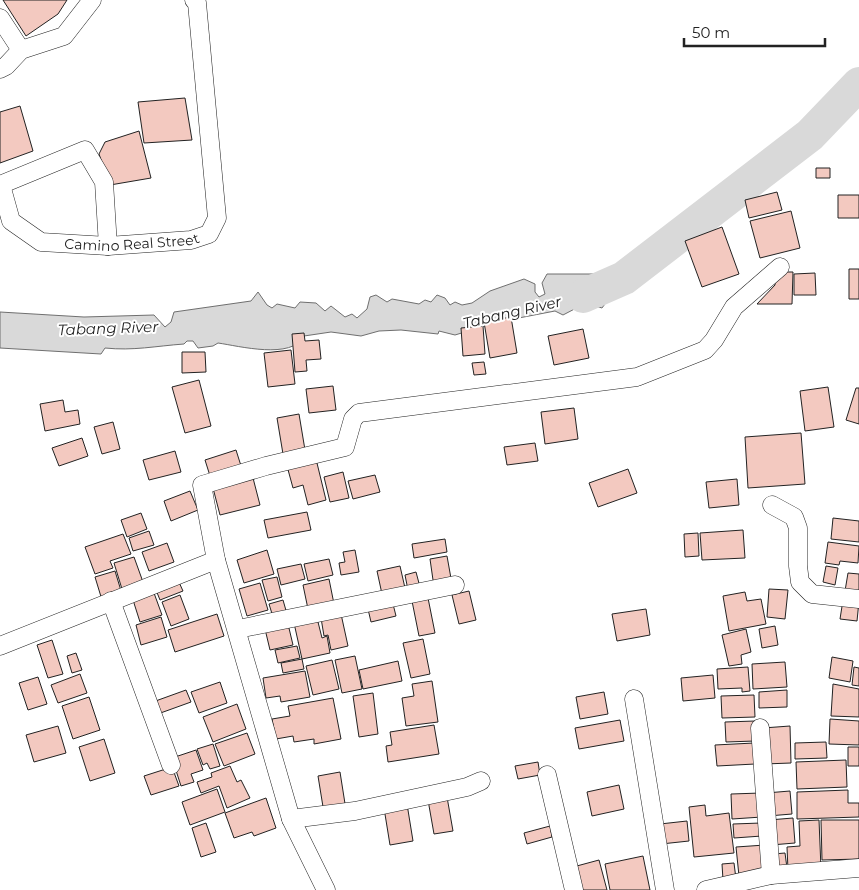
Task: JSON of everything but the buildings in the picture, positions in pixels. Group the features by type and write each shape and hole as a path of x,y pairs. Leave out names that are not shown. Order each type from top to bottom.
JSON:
{"street":[{"path":"0,68 6,66 20,50 64,36 92,0"},
{"name":"Camino Real Street","path":"0,185 11,221 41,242 108,246 191,240 209,234 217,218 197,3 194,0"},
{"path":"0,18 20,50"},
{"path":"0,185 85,150 104,182 108,246"},
{"path":"326,890 291,819 238,629 216,560 202,485 266,466 345,447 352,419 359,413 637,377 705,350 714,340 734,307 780,267"},
{"path":"772,505 794,517 798,528 800,582 812,594 859,599"},
{"path":"0,646 216,560"},
{"path":"238,629 455,585"},
{"path":"111,601 171,765"},
{"path":"634,699 665,890"},
{"path":"760,728 771,875"},
{"path":"547,775 574,890"},
{"path":"291,819 355,811 467,787 481,781"},
{"path":"706,890 771,875 859,868"}],"water":[{"path":"547,274 604,274 624,278 602,308 586,303 563,315 555,311 498,322 455,335 439,331 438,334 401,330 379,331 361,336 331,332 304,336 298,343 288,348 277,350 264,350 218,343 213,346 198,348 193,341 187,341 184,344 144,348 105,348 101,354 0,348 0,312 84,317 154,315 165,327 171,322 174,312 251,301 258,292 267,305 272,308 277,304 295,308 300,302 316,303 325,311 331,306 345,317 352,314 357,318 367,309 370,297 376,295 387,302 392,299 419,304 425,300 431,302 437,295 445,298 450,305 455,302 462,305 472,303 490,291 524,279 535,284 535,292 539,297 545,294 542,283"}],"waterway":[{"name":"Tabang River","path":"583,296 624,278 810,135 859,84"}]}
